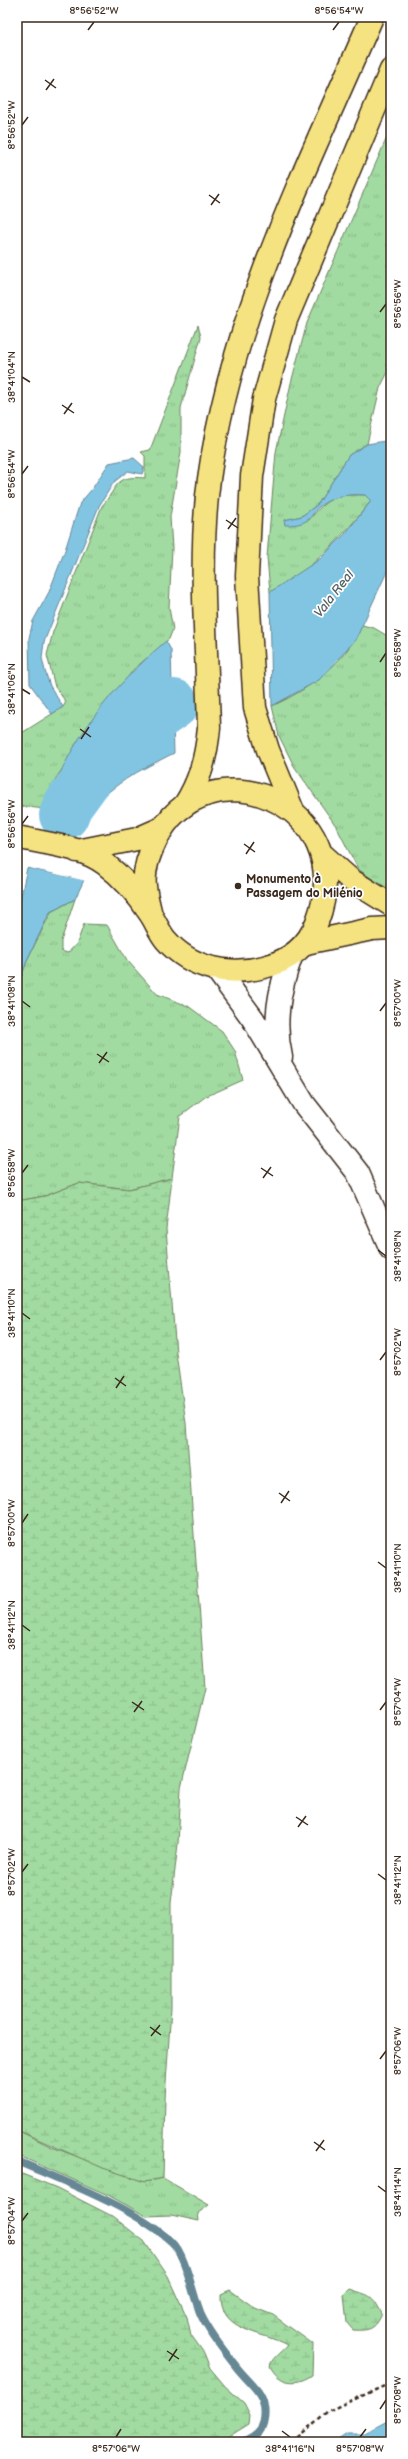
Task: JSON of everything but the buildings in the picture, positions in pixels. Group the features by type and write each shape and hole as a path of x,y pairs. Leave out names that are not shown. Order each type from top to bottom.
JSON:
{"main road":[{"path":"151,915 145,885 149,855 162,828 184,806 199,780 207,752 209,728 204,542 209,479 230,373 244,323 275,241 372,17"},
{"path":"293,811 268,750 255,708 247,576 252,476 264,399 286,320 391,70"},
{"path":"184,806 210,794 239,791 268,796 293,811 311,831 323,855 326,890 317,923 298,950"},
{"path":"77,851 137,839 162,828"},
{"path":"19,838 77,851 103,862 124,879 139,896 166,940 189,959 217,970 245,972 272,965 298,950 372,929 391,928"},
{"path":"323,855 351,880 391,905"}],"street":[{"path":"284,1072 277,1041 276,1010 283,979 298,950"},
{"path":"217,970 253,1019 304,1104 358,1173 391,1249"}],"path":[{"path":"292,2442 328,2411 391,2383"}],"green space":[{"path":"391,128 391,269 389,271 391,275 391,366 380,388 367,444 349,455 318,504 302,516 285,520 309,520 327,502 339,496 365,495 371,501 337,540 313,563 285,584 270,592 267,557 276,452 291,383 307,323"},
{"path":"198,325 201,337 181,408 181,452 170,517 172,548 169,608 173,629 169,639 133,670 56,778 46,809 17,806 17,736 63,707 66,702 55,687 47,655 53,632 102,506 118,483 122,480 128,478 145,478 145,456 141,452 150,450"},
{"path":"362,625 374,628 391,638 391,893 358,869 336,826 294,766 279,736 272,706 300,692 325,673 346,651 355,639"},
{"path":"75,899 61,941 61,951 68,953 77,943 84,924 107,925 127,960 157,994 188,1006 222,1031 235,1051 243,1080 205,1097 180,1116 172,1178 129,1189 79,1183 45,1196 17,1201 17,988 28,958 51,912"},
{"path":"172,1178 166,1229 176,1353 186,1423 205,1688 181,1788 178,1844 171,1903 171,2008 165,2098 163,2178 145,2182 103,2168 17,2130 17,1201 45,1196 79,1183 129,1189"},
{"path":"17,2130 52,2147 145,2182 163,2178 209,2205 198,2213 199,2221 171,2215 146,2216 108,2195 17,2155"},
{"path":"17,2172 57,2188 112,2216 144,2241 168,2276 187,2317 191,2335 204,2353 210,2368 225,2386 244,2403 250,2415 249,2424 220,2442 17,2442"},
{"path":"350,2289 366,2294 379,2307 382,2314 377,2323 371,2328 364,2330 353,2330 347,2323 344,2295"},
{"path":"230,2290 255,2308 273,2315 313,2344 312,2375 306,2379 294,2382 283,2380 278,2377 270,2366 275,2357 287,2345 277,2340 254,2333 234,2323 227,2316 222,2307 221,2294"}],"water":[{"path":"391,440 391,563 356,639 319,680 272,706 270,592 320,559 345,534 371,501 365,495 340,496 320,506 307,520 302,523 285,525 284,520 302,516 318,504 349,455 367,444"},
{"path":"134,458 144,467 142,474 128,471 114,482 99,506 44,642 42,658 45,671 50,686 63,707 52,714 30,684 29,638 33,621 49,592 65,550 80,503 92,489 109,463"},
{"path":"166,641 171,650 174,753 114,787 94,806 85,818 46,809 67,760 94,717 127,677"},
{"path":"27,868 84,880 75,899 50,912 28,958 17,989 17,915"},
{"path":"391,2419 391,2442 335,2442 347,2434 363,2434"}],"pier":[{"path":"27,866 85,878 86,881 25,867"}],"waterway":[{"name":"Vala Real","path":"64,815 68,805 108,750 174,704"},
{"path":"17,2161 98,2196 156,2229 177,2248 185,2266 204,2321 221,2347 256,2389 263,2400 265,2413 263,2425 253,2437 241,2442"}],"place":[{"name":"Monumento à Passagem do Milénio","path":"238,886"}]}
